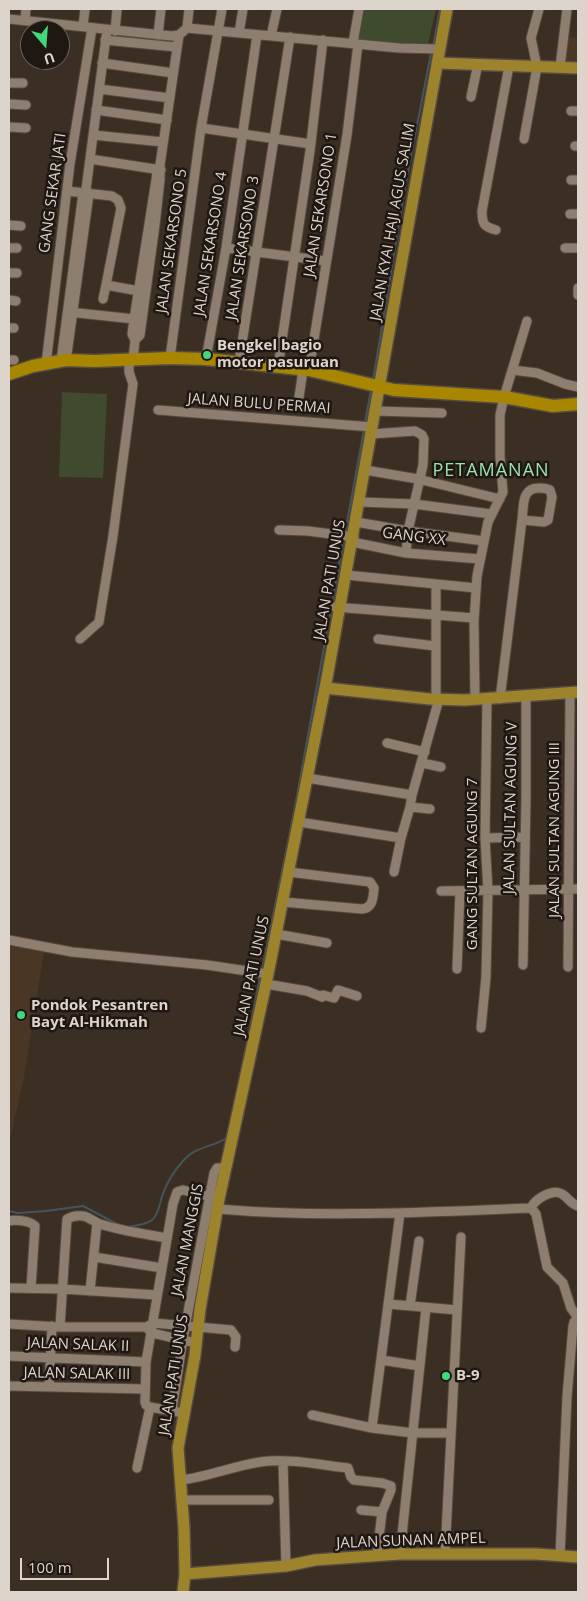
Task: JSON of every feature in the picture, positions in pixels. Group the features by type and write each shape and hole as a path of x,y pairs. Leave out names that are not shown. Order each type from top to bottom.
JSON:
{"highway":[{"path":"9,374 32,366 64,361 170,358 206,359 306,370 394,390 494,397 553,406 578,404"}],"main road":[{"name":"JALAN KYAI HAJI AGUS SALIM","path":"374,386 447,9"},
{"path":"437,63 578,68"},
{"name":"JALAN PATI UNUS","path":"183,1592 185,1574 178,1448 178,1412 189,1341 215,1200 283,902 325,688 338,608 346,575 349,537 356,522 365,470 367,428 375,411 374,386"},
{"path":"325,688 438,699 470,700 574,693"},
{"name":"JALAN SUNAN AMPEL","path":"185,1574 286,1566 315,1560 400,1554 536,1554 578,1557"}],"street":[{"path":"9,19 25,20 26,9"},
{"name":"GANG SEKAR JATI","path":"46,364 88,27 85,9"},
{"path":"64,361 98,88 109,33 117,9"},
{"path":"158,35 160,9"},
{"path":"80,639 99,622 113,536 133,384 129,372 136,340 140,335 144,280 176,47 179,35 187,28 189,9"},
{"name":"JALAN SEKARSONO 5","path":"170,358 201,128 222,9"},
{"path":"239,33 243,9"},
{"path":"272,36 277,9"},
{"name":"JALAN SEKARSONO 1","path":"298,404 326,261 345,144 359,9"},
{"path":"524,139 541,67 531,38 538,9"},
{"path":"560,67 567,9"},
{"path":"70,25 88,27 176,47"},
{"path":"187,28 398,48 438,49"},
{"path":"109,33 179,35"},
{"name":"JALAN SEKARSONO 4","path":"206,359 226,248 257,35"},
{"name":"JALAN SEKARSONO 3","path":"239,362 290,37"},
{"path":"278,367 311,144 323,40"},
{"path":"102,63 173,73"},
{"path":"471,97 478,64"},
{"path":"496,230 487,228 484,225 482,211 509,66"},
{"path":"9,83 23,83"},
{"path":"98,88 170,98"},
{"path":"9,104 26,105"},
{"path":"96,110 167,120"},
{"path":"9,127 26,128"},
{"path":"201,128 311,144"},
{"path":"93,135 163,142"},
{"path":"90,159 160,168"},
{"path":"67,191 86,192 115,198 118,200 121,208 103,299"},
{"path":"9,225 20,226"},
{"path":"226,248 326,261"},
{"path":"565,248 578,248"},
{"path":"136,340 132,334 134,319 139,291 144,280"},
{"path":"106,285 139,291"},
{"path":"578,288 578,295"},
{"path":"70,312 134,319"},
{"path":"470,700 470,618 476,558 479,540 503,492 500,457 500,414 494,397 512,370 527,321"},
{"path":"512,370 537,373 578,388"},
{"name":"JALAN BULU PERMAI","path":"158,410 415,431 422,435 423,465 418,479"},
{"path":"375,411 442,413"},
{"path":"365,470 418,479 500,499"},
{"path":"406,553 408,531 418,479"},
{"path":"500,699 522,520 528,490 546,488 550,490 552,493 547,522 522,520"},
{"path":"359,502 414,504 491,514"},
{"path":"356,522 479,540"},
{"name":"GANG XX","path":"279,530 349,537 406,553 476,558"},
{"path":"346,575 472,587"},
{"path":"394,872 401,838 438,699 435,646 436,584"},
{"path":"338,608 470,618"},
{"path":"378,638 435,646"},
{"name":"JALAN SULTAN AGUNG III","path":"568,966 574,889 574,693"},
{"name":"JALAN SULTAN AGUNG V","path":"523,965 526,696"},
{"name":"GANG SULTAN AGUNG 7","path":"481,1028 486,977 488,891 485,838 487,699"},
{"path":"387,743 425,752"},
{"path":"422,763 441,767"},
{"path":"307,778 412,795"},
{"path":"410,807 430,809"},
{"path":"298,822 401,838"},
{"path":"485,838 525,837"},
{"path":"283,902 362,909 367,908 371,904 374,888 370,882 288,872"},
{"path":"441,891 574,889"},
{"path":"457,969 460,891"},
{"path":"276,934 327,943"},
{"path":"9,940 72,952 207,965 265,976 322,997 323,995 334,998 338,990 357,996"},
{"path":"178,1412 150,1407 145,1402 144,1389 150,1328 173,1204 177,1192 183,1190 256,1212 400,1213 535,1203 548,1194 560,1193 571,1204 578,1206"},
{"path":"535,1203 547,1267 563,1284 571,1308 578,1318 574,1322 568,1397 560,1556"},
{"path":"372,1428 400,1213"},
{"path":"50,1387 50,1358 62,1289 68,1219 76,1215 83,1216 97,1223 130,1232 167,1238"},
{"path":"9,1221 14,1220 34,1224 31,1288"},
{"path":"90,1292 97,1223"},
{"path":"445,1554 461,1237"},
{"path":"410,1306 419,1241"},
{"path":"94,1257 162,1268"},
{"path":"9,1288 62,1289 157,1295"},
{"path":"388,1304 457,1310"},
{"path":"400,1554 426,1308"},
{"path":"9,1324 56,1327 192,1327 231,1330 236,1337 235,1347"},
{"path":"150,1328 189,1341"},
{"name":"JALAN SALAK II","path":"9,1356 146,1362"},
{"path":"381,1360 420,1366"},
{"name":"JALAN SALAK III","path":"9,1386 144,1389"},
{"path":"137,1468 150,1407"},
{"path":"312,1415 372,1428 412,1433 451,1433"},
{"path":"181,1480 204,1477 246,1465 274,1461 348,1468 354,1480 390,1484 391,1490 382,1512 377,1555"},
{"path":"283,1462 286,1566"},
{"path":"182,1500 269,1500"},
{"path":"361,1510 382,1512"}],"shaded area":[{"path":"565,37 578,38 578,64 565,63"},
{"name":"Pondok Pesantren Bayt Al-Hikmah","path":"9,946 44,952 24,1078 9,1143"}],"green space":[{"path":"363,9 436,9 427,48 358,44"},
{"path":"62,392 107,394 103,478 59,477"}],"waterway":[{"path":"433,46 440,9"},
{"path":"373,380 406,182 431,53"},
{"path":"365,422 371,390"},
{"path":"345,533 364,429"},
{"path":"262,970 294,812 344,537"},
{"path":"247,1044 260,977"},
{"path":"126,1227 147,1223 155,1217 168,1183 187,1156 227,1138"},
{"path":"9,1211 18,1213 83,1206 121,1226"}],"place":[{"name":"Bengkel bagio motor pasuruan","path":"207,355"},
{"name":"Pondok Pesantren Bayt Al-Hikmah","path":"21,1015"},
{"name":"B-9","path":"446,1376"}],"district":[{"name":"PETAMANAN","path":"491,471"}]}
